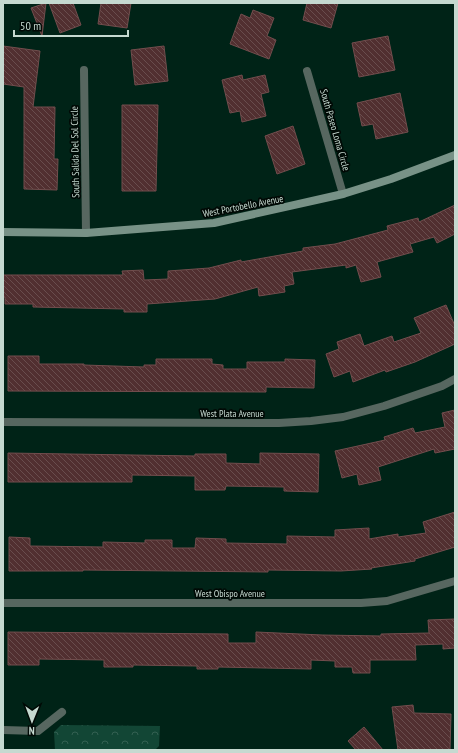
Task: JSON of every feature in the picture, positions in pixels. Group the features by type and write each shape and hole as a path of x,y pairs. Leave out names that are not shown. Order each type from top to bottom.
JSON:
{"street":[{"name":"South Salida Del Sol Circle","path":"84,70 86,234"},
{"name":"South Paseo Loma Circle","path":"307,71 343,194"},
{"name":"West Portobello Avenue","path":"3,232 86,234 214,223 343,194 391,179 455,155"},
{"name":"West Plata Avenue","path":"3,422 279,423 311,421 343,417 384,406 442,386 455,379"},
{"name":"West Obispo Avenue","path":"3,602 361,603 387,601 455,581"},
{"path":"3,730 38,731 62,712"}],"green space":[{"path":"61,725 160,726 159,746 155,750 55,750 54,732"}],"building":[{"path":"46,3 42,36 31,8"},
{"path":"49,3 73,3 81,25 60,33"},
{"path":"101,3 131,3 127,28 98,24"},
{"path":"307,3 338,3 331,28 303,20"},
{"path":"253,10 274,18 267,36 276,40 269,59 230,44 241,14 250,18"},
{"path":"388,36 395,70 359,77 352,43"},
{"path":"3,46 40,51 33,107 55,107 54,159 58,159 57,190 24,189 24,87 3,84"},
{"path":"164,46 168,81 135,85 131,50"},
{"path":"242,75 243,80 265,75 269,92 261,94 266,116 242,122 240,111 230,113 222,80"},
{"path":"400,93 408,132 376,139 373,124 362,126 357,103"},
{"path":"122,105 158,105 156,191 122,191"},
{"path":"293,126 305,164 277,174 265,136"},
{"path":"455,205 455,234 437,243 434,237 410,244 413,252 377,262 381,277 361,282 356,265 346,268 346,265 292,272 294,284 284,286 285,292 259,296 258,287 215,299 147,304 147,312 124,312 124,309 33,307 33,304 5,304 5,297 3,297 3,275 123,275 122,271 143,270 144,280 168,279 168,271 209,268 241,260 241,262 303,251 303,248 335,244 388,230 387,226 418,218 419,222"},
{"path":"446,305 455,326 455,344 415,362 386,372 385,370 353,382 350,371 334,377 326,354 339,349 337,342 360,334 364,346 392,336 394,342 421,333 414,318"},
{"path":"8,356 39,356 39,364 84,364 144,367 144,365 156,365 156,359 212,359 212,364 223,365 223,369 247,369 247,362 285,362 285,359 315,360 314,388 266,387 266,392 8,391"},
{"path":"455,410 455,449 435,453 434,449 378,467 381,480 359,485 357,474 342,478 335,451 385,440 384,437 413,428 415,433 445,427 442,413"},
{"path":"8,453 195,456 195,454 226,454 226,463 260,464 260,453 319,454 318,492 284,491 284,487 226,486 225,490 195,490 195,476 132,475 132,482 8,482"},
{"path":"455,512 455,547 415,559 415,561 371,568 372,569 341,571 268,570 268,572 83,570 9,571 9,537 30,538 30,546 103,547 103,542 145,543 145,540 172,540 172,548 195,548 196,538 226,539 226,543 287,544 287,536 335,537 335,530 369,528 369,539 398,534 398,537 426,533 423,522"},
{"path":"455,619 455,648 443,649 443,644 415,645 416,660 370,660 370,673 353,673 352,667 335,667 335,661 311,660 311,669 218,667 218,669 197,669 197,666 133,665 133,667 104,667 104,660 39,659 39,665 8,665 8,632 228,634 228,643 256,643 256,632 381,636 381,634 429,633 428,620"},
{"path":"413,705 414,713 451,714 450,750 398,750 392,707"},
{"path":"364,727 383,750 356,750 348,741"}]}
